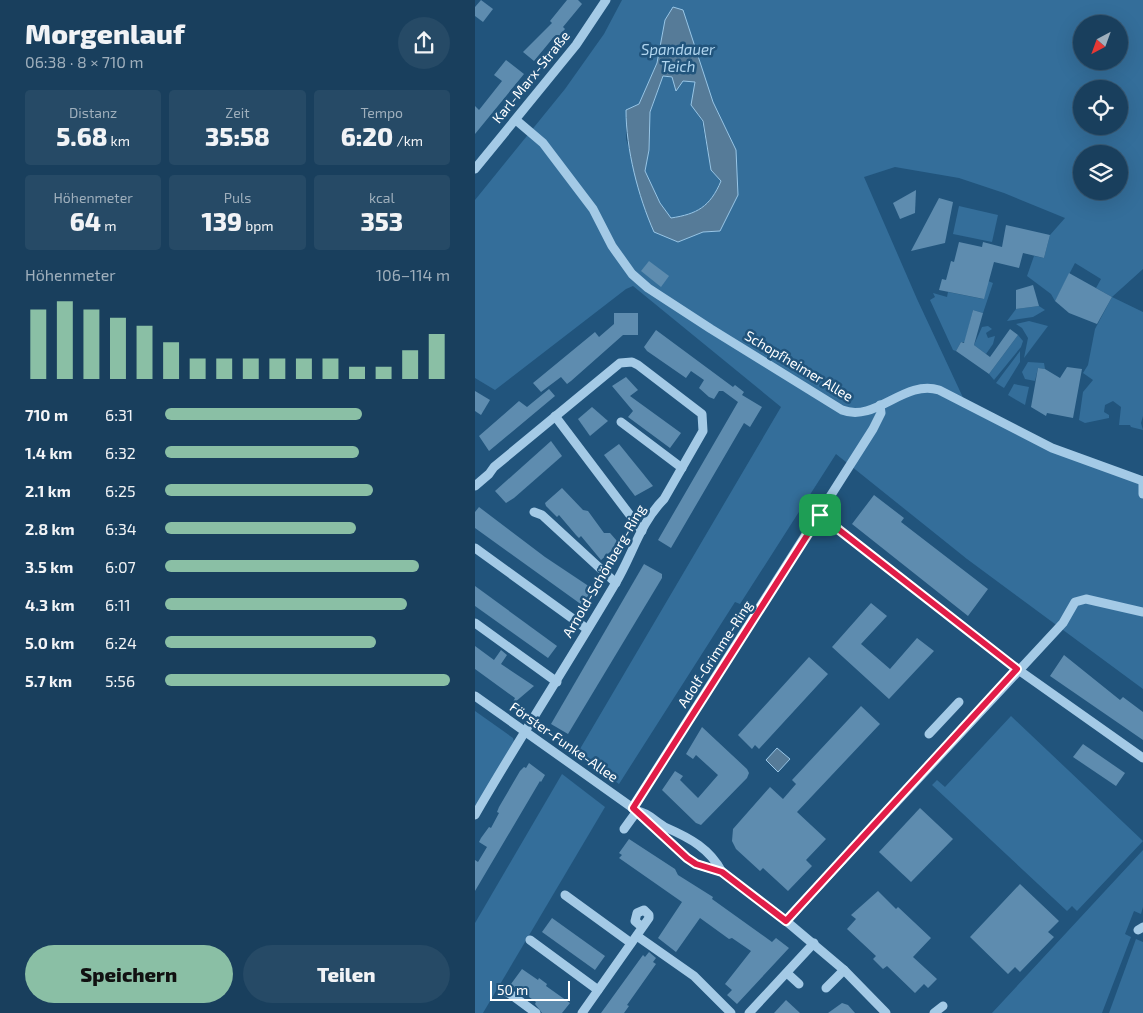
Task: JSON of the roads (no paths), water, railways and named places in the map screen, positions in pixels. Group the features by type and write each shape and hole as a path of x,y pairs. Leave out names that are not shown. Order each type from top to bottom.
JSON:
{"street":[{"name":"Karl-Marx-Straße","path":"475,169 576,45 605,0"},
{"name":"Schopfheimer Allee","path":"516,120 543,143 593,209 621,260 648,288 842,410 851,414 864,412 916,388 934,388 1052,448 1143,481 1143,494"},
{"name":"Arnold-Schönberg-Ring","path":"475,815 616,583 641,531 664,499 703,431 702,414 654,375 631,362 615,365 476,482"},
{"name":"Adolf-Grimme-Ring","path":"624,829 879,419 880,405"},
{"path":"555,416 641,531"},
{"path":"621,422 682,468"},
{"path":"535,512 542,515 616,583"},
{"path":"820,515 941,615 1143,758"},
{"path":"475,548 587,629"},
{"path":"786,921 1017,669 1063,623 1075,602 1086,599 1143,612"},
{"path":"475,623 557,682"},
{"name":"Förster-Funke-Allee","path":"475,696 635,810 641,818 661,832 672,846 687,858 696,864 722,872"},
{"path":"929,734 959,702"},
{"name":"Förster-Funke-Allee","path":"635,810 645,812 667,828 681,833 711,856 722,872 815,943 886,1013"},
{"path":"565,895 694,976 731,1013"},
{"path":"582,1013 642,927"},
{"path":"530,940 598,990"},
{"path":"749,1013 815,943"},
{"path":"826,988 844,970"},
{"path":"787,973 799,984"},
{"path":"502,988 536,1013"},
{"path":"933,1013 943,1006"}],"water":[{"name":"Spandauer Teich","path":"673,7 683,10 713,102 736,150 738,195 720,231 703,232 678,242 654,232 634,172 628,140 626,110 639,104 657,63 665,20","holes":["663,76 672,77 676,91 683,81 695,82 691,105 703,121 711,170 721,181 717,190 702,208 671,218 660,203 645,171 649,150 650,112"]},
{"path":"777,748 790,759 778,772 766,760"}]}
